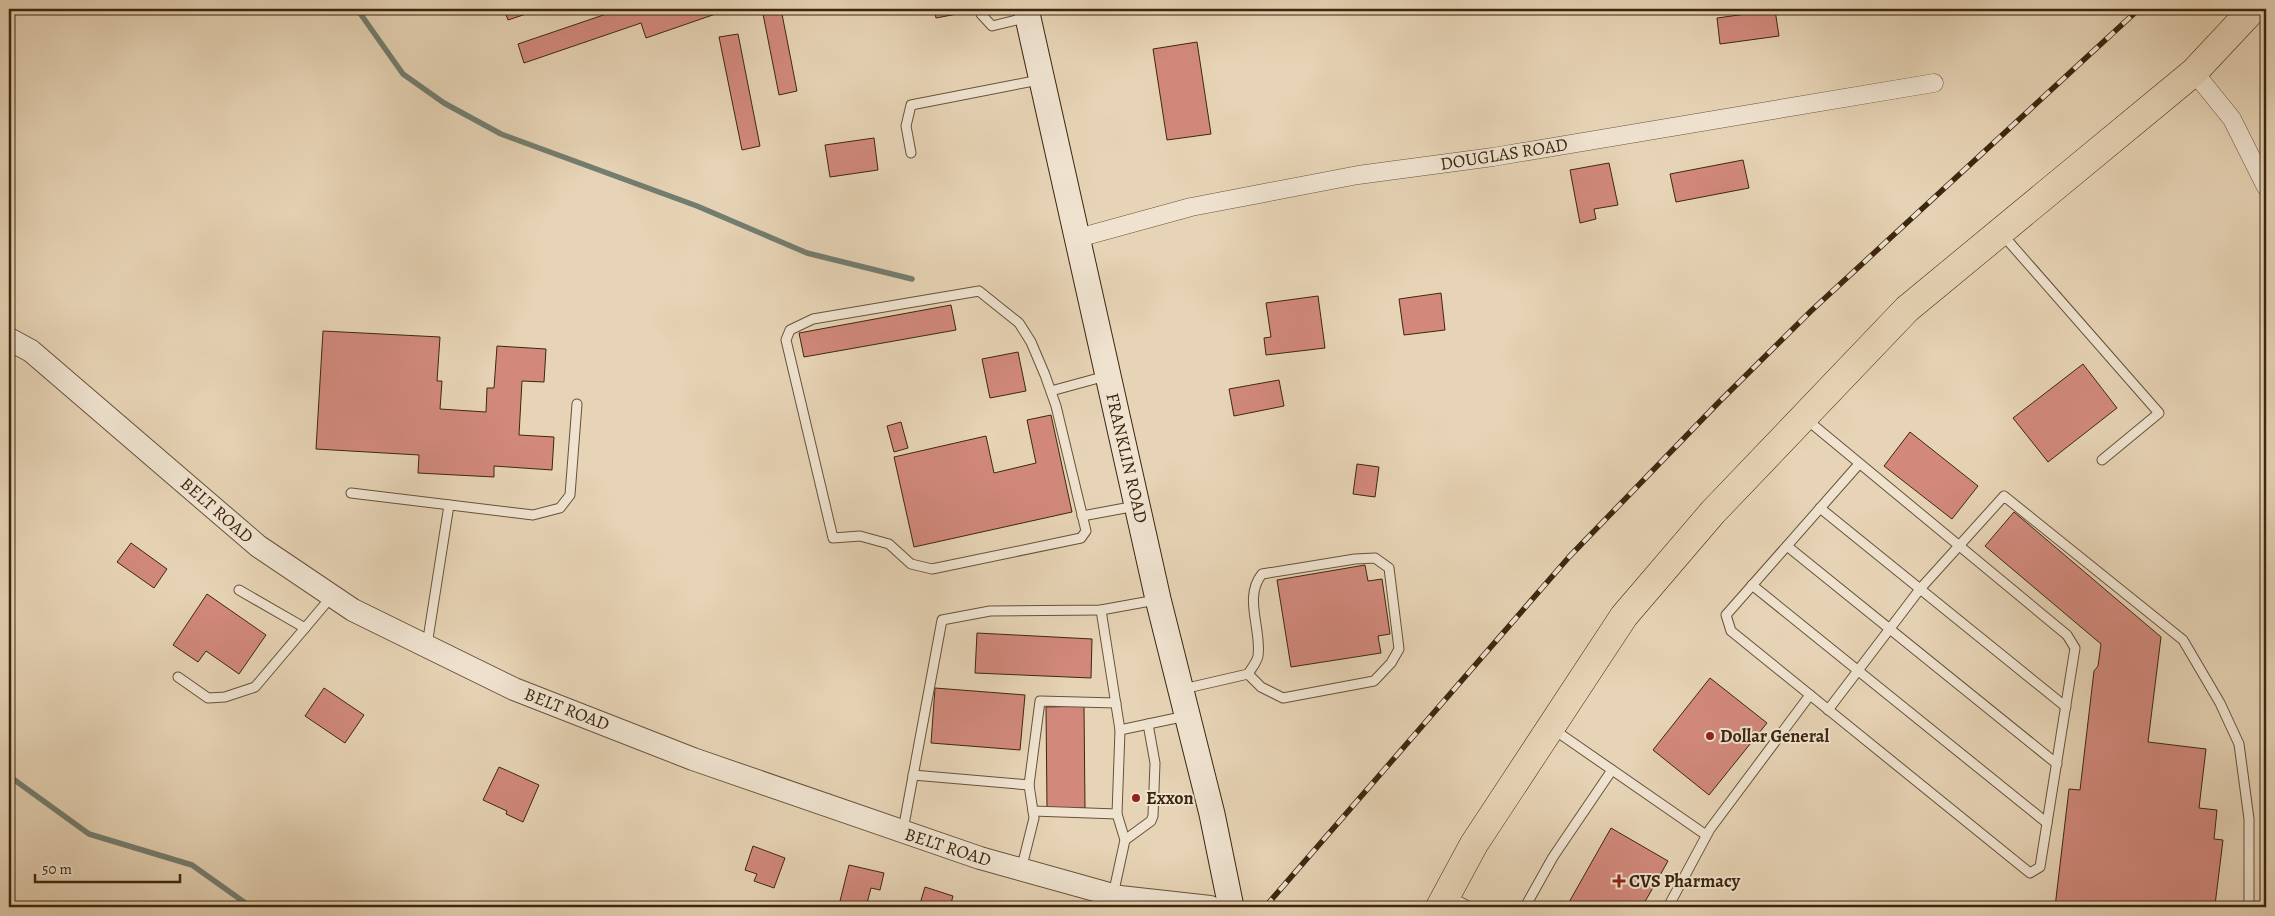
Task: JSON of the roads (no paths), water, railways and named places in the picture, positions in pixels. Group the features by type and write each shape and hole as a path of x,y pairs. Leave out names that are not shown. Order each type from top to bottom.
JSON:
{"main road":[{"path":"1452,903 1474,844 1624,616 1713,512 1907,309 2194,72 2253,9"},
{"name":"FRANKLIN ROAD","path":"1027,13 1158,599 1183,689 1231,907"}],"street":[{"path":"2194,72 2232,120 2266,187"},
{"name":"DOUGLAS ROAD","path":"1078,238 1191,207 1358,175 1493,157 1934,82"},
{"name":"BELT ROAD","path":"9,339 31,351 258,546 352,610 514,689 684,756 980,858 1113,895 1210,907"}],"lane":[{"path":"980,9 981,14 992,26 1027,13"},
{"path":"911,153 906,126 911,106 1042,79"},
{"path":"2000,232 2159,413 2102,460"},
{"path":"979,291 1019,323 1031,342 1051,391 1082,516 1086,531 1081,538 932,568 911,564 889,544 860,536 833,538 786,340 790,330 813,319 979,291"},
{"path":"1051,391 1108,375"},
{"path":"351,493 533,515 560,508 570,494 577,404"},
{"path":"1804,418 2067,635 2075,648 2040,867 2030,873 1731,631 1726,615 1859,464"},
{"path":"1828,710 1891,630 1920,589 2004,496 2183,640 2220,703 2239,744 2249,819 2249,907"},
{"path":"427,646 449,505"},
{"path":"1082,516 1137,506"},
{"path":"1820,508 2066,707"},
{"path":"1787,546 2057,764"},
{"path":"1183,689 1248,674 1258,658 1254,600 1255,582 1262,574 1355,559 1374,558 1389,568 1399,649 1391,663 1374,680 1283,698 1261,687 1248,674"},
{"path":"1752,585 2047,823"},
{"path":"238,590 305,628"},
{"path":"178,677 208,698 225,697 255,687 332,596"},
{"path":"903,832 942,620 990,612 1101,610 1158,599"},
{"path":"1101,610 1120,730 1116,814 1125,840 1113,895"},
{"path":"1668,907 1706,835 1810,696"},
{"path":"1021,870 1034,818 1029,784 1040,701 1116,703"},
{"path":"1120,730 1189,715"},
{"path":"1125,840 1150,822 1153,816 1155,763 1148,724"},
{"path":"1551,728 1706,835"},
{"path":"1525,907 1552,857 1612,770"},
{"path":"913,775 1029,784"},
{"path":"1033,812 1116,814"}],"waterway":[{"path":"357,9 403,74 444,103 501,134 697,206 807,253 912,279"},
{"path":"9,776 89,834 192,865 251,907"}],"railway":[{"path":"1265,907 1569,557 1719,402 1811,311 2139,9"}],"place":[{"name":"Dollar General","path":"1710,736"},
{"name":"Exxon","path":"1136,798"},
{"name":"CVS Pharmacy","path":"1619,881"}]}
